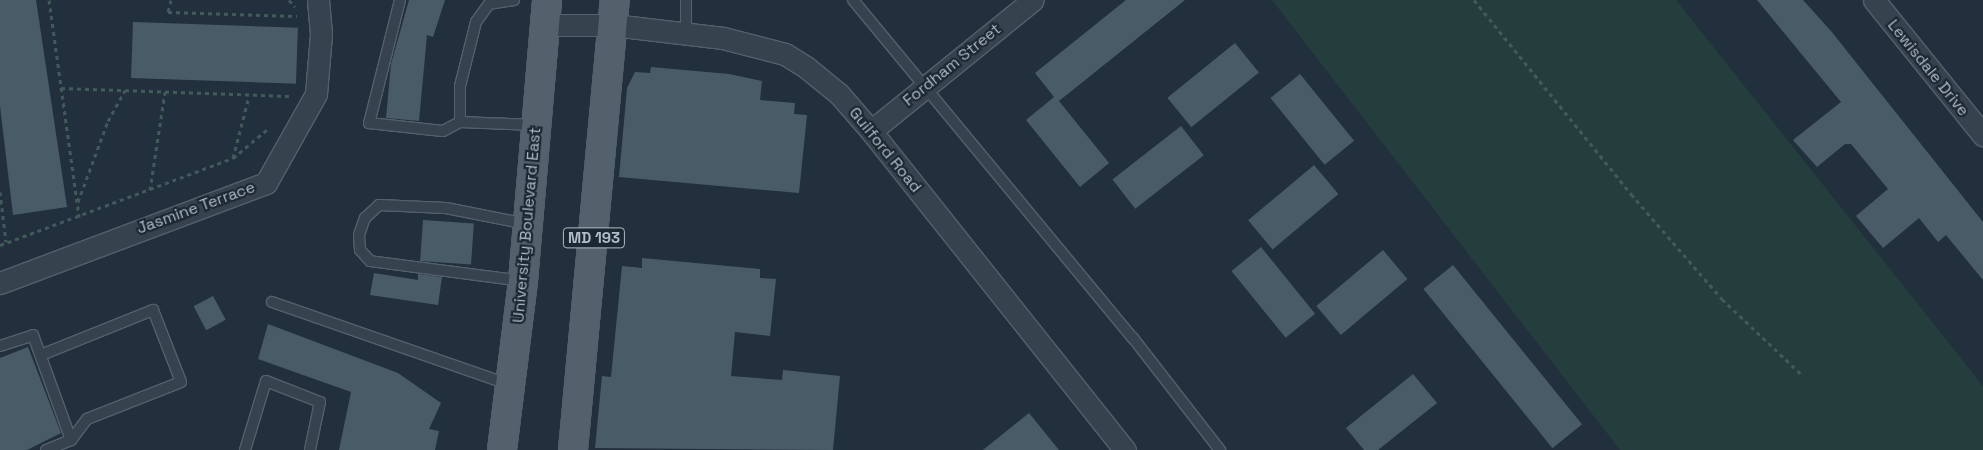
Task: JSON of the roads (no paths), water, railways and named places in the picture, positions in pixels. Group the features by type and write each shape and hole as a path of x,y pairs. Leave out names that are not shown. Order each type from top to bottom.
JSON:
{"main road":[{"name":"University Boulevard East","path":"502,450 523,281 546,13"},
{"name":"MD 193","path":"573,450 614,13"}],"street":[{"name":"Jasmine Terrace","path":"0,283 266,183 316,94 321,34 318,0"},
{"name":"Fordham Street","path":"871,131 1034,0"},
{"name":"Lewisdale Drive","path":"1874,0 1983,135"},
{"name":"Guilford Road","path":"546,13 614,13 686,33 785,54 839,94 871,131 1125,450"}],"lane":[{"path":"400,0 369,123 443,130 460,122 536,125"},
{"path":"460,122 460,86 468,42 487,2 514,0"},
{"path":"686,0 686,33"},
{"path":"853,0 1133,338 1220,450"},
{"path":"523,281 370,261 360,250 358,235 365,218 379,205 446,208 528,225"},
{"path":"272,302 511,386"},
{"path":"40,355 154,310 180,382 87,419 71,440 46,450"},
{"path":"0,346 33,335 71,440"},
{"path":"245,450 266,381 320,402 310,450"}]}
